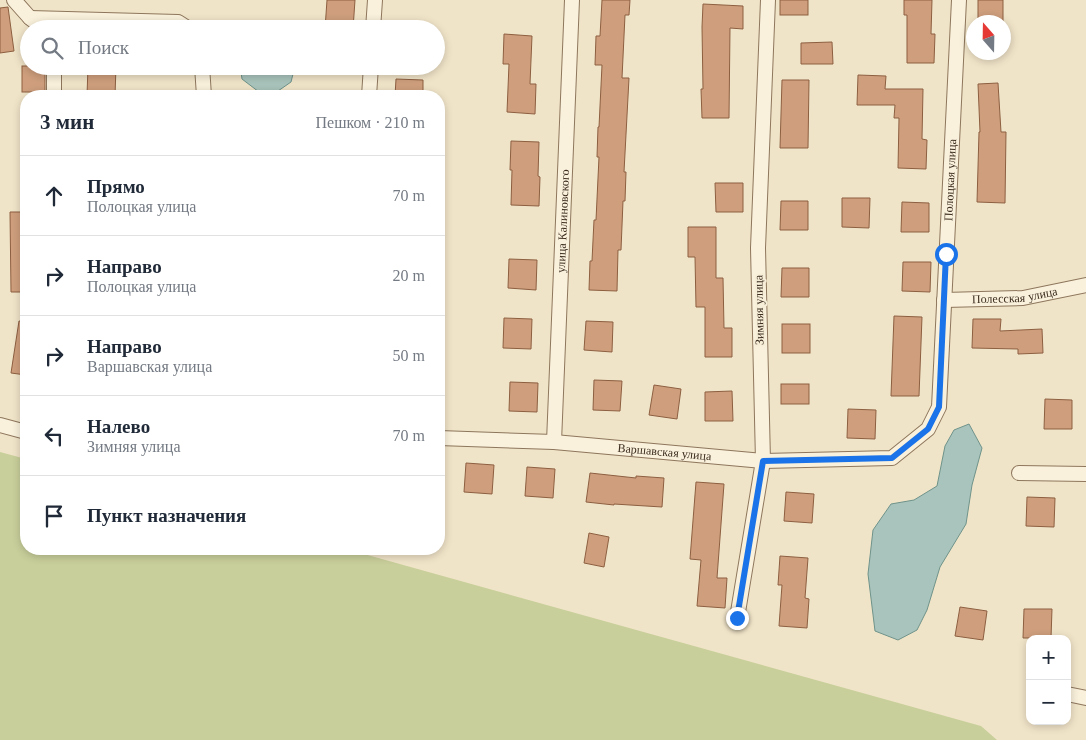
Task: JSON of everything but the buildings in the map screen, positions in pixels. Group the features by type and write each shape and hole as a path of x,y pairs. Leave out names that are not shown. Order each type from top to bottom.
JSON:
{"street":[{"path":"14,0 33,20"},
{"path":"374,20 375,0"},
{"name":"улица Калиновского","path":"554,442 572,0"},
{"name":"Зимняя улица","path":"737,618 763,461 758,248 768,0"},
{"name":"Полоцкая улица","path":"892,458 928,429 939,407 959,0"},
{"path":"30,18 104,20"},
{"path":"54,75 54,90"},
{"path":"203,75 204,90"},
{"path":"369,90 370,75"},
{"name":"Полесская улица","path":"944,300 1023,298 1086,285"},
{"path":"0,425 20,430"},
{"name":"Варшавская улица","path":"445,438 554,442 763,461 892,458"},
{"path":"1018,473 1086,474"},
{"path":"1071,695 1086,698"}],"green space":[{"path":"0,452 20,457 20,555 368,555 981,726 997,740 0,740"}],"water":[{"path":"241,75 293,75 291,82 279,90 256,90 242,79"},
{"path":"969,424 982,448 972,485 966,524 940,567 927,610 917,630 898,640 875,631 868,574 873,530 891,504 914,500 937,486 945,446 954,430"}],"route":[{"path":"737,618 763,461 892,458 928,429 939,407 946,254"}]}
